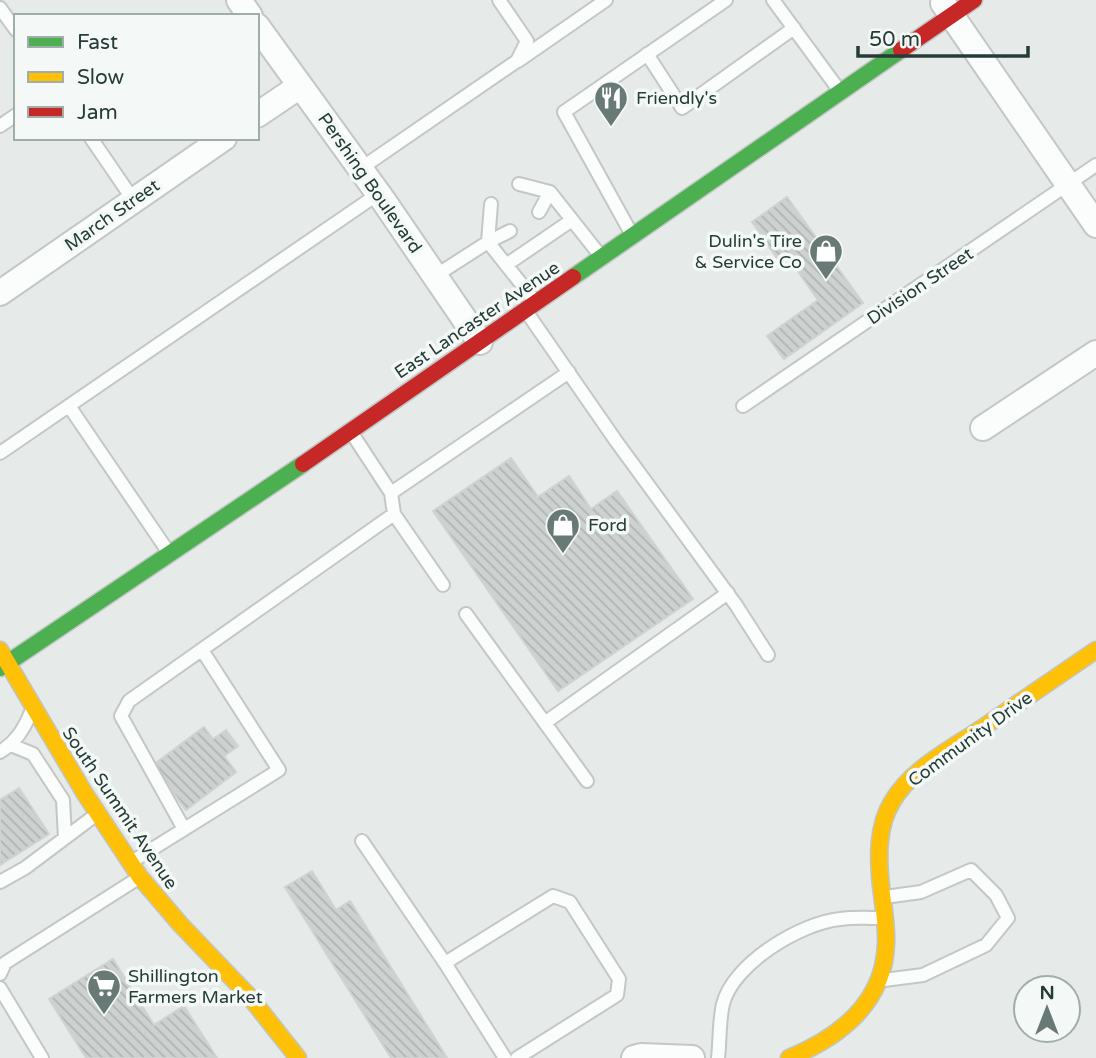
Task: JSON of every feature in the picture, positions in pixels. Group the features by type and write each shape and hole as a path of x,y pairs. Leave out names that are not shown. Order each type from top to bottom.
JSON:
{"main road":[{"name":"East Lancaster Avenue","path":"3,660 169,554 841,93 946,8 974,0"},
{"name":"Community Drive","path":"789,1058 810,1054 844,1030 859,1016 880,981 887,943 879,869 881,832 886,814 904,785 922,769 1096,650"},
{"name":"South Summit Avenue","path":"3,660 140,877 248,996 299,1058"}],"street":[{"path":"946,8 1096,225"},
{"name":"Pershing Boulevard","path":"259,29 480,342"},
{"path":"259,114 300,86"},
{"name":"March Street","path":"0,293 221,140"},
{"path":"983,428 1096,353"},
{"path":"634,1058 692,1058"}],"lane":[{"path":"499,0 527,41 517,61"},
{"path":"360,169 606,0"},
{"path":"633,236 564,112 726,0"},
{"path":"773,0 841,93"},
{"path":"0,8 14,27"},
{"path":"648,54 682,108 794,28"},
{"path":"92,140 134,201"},
{"name":"Division Street","path":"743,406 1096,166"},
{"path":"519,184 550,192 602,258"},
{"path":"539,212 550,192"},
{"path":"0,453 378,194"},
{"path":"491,204 488,242 506,265 569,372 616,442 728,593 768,654"},
{"path":"506,265 572,220"},
{"path":"435,276 509,231"},
{"path":"391,493 569,372"},
{"path":"69,406 169,554"},
{"path":"350,431 391,493 394,514 443,585"},
{"path":"184,829 121,716 129,701 394,514"},
{"path":"546,722 728,593"},
{"path":"466,614 587,781"},
{"path":"130,862 279,770 202,650"},
{"path":"33,706 24,727 6,748 33,754 64,800 65,838"},
{"path":"0,882 25,868 98,814"},
{"path":"362,841 505,1058"},
{"path":"880,981 923,975 986,945 1008,918 996,895 971,870 921,892 882,897"},
{"path":"0,974 5,963 140,877"},
{"path":"444,963 553,896 570,902 619,979 617,995 517,1058"},
{"path":"718,1058 723,1002 740,974 769,947 811,926 838,919 884,918"},
{"path":"0,989 42,1058"}],"building":[{"name":"Dulin's Tire & Service Co","path":"787,197 863,303 784,359 767,336 818,300 787,256 779,261 752,222"},
{"name":"Ford","path":"511,458 538,497 569,476 591,509 617,491 693,599 558,691 433,511"},
{"path":"204,727 213,739 226,730 238,746 224,756 236,772 186,810 153,765"},
{"path":"19,788 49,834 0,865 0,800"},
{"path":"312,871 336,910 350,901 447,1058 391,1058 285,887"},
{"name":"Shillington Farmers Market","path":"113,959 154,1025 184,1006 217,1058 86,1058 49,999"}],"traffic: fast":[{"path":"573,277 901,50"},
{"path":"0,668 303,464"}],"traffic: slow":[{"path":"0,650 85,794 140,877 180,924 249,996 298,1058"},
{"path":"789,1058 842,1028 868,1000 877,984 886,944 880,843 887,812 900,790 932,760 1096,650"}],"traffic: jam":[{"path":"901,50 974,0"},
{"path":"303,464 573,277"}],"place":[{"name":"Friendly's","path":"611,128"},
{"name":"Dulin's Tire & Service Co","path":"826,281"},
{"name":"Ford","path":"563,555"},
{"name":"Shillington Farmers Market","path":"104,1016"}]}
